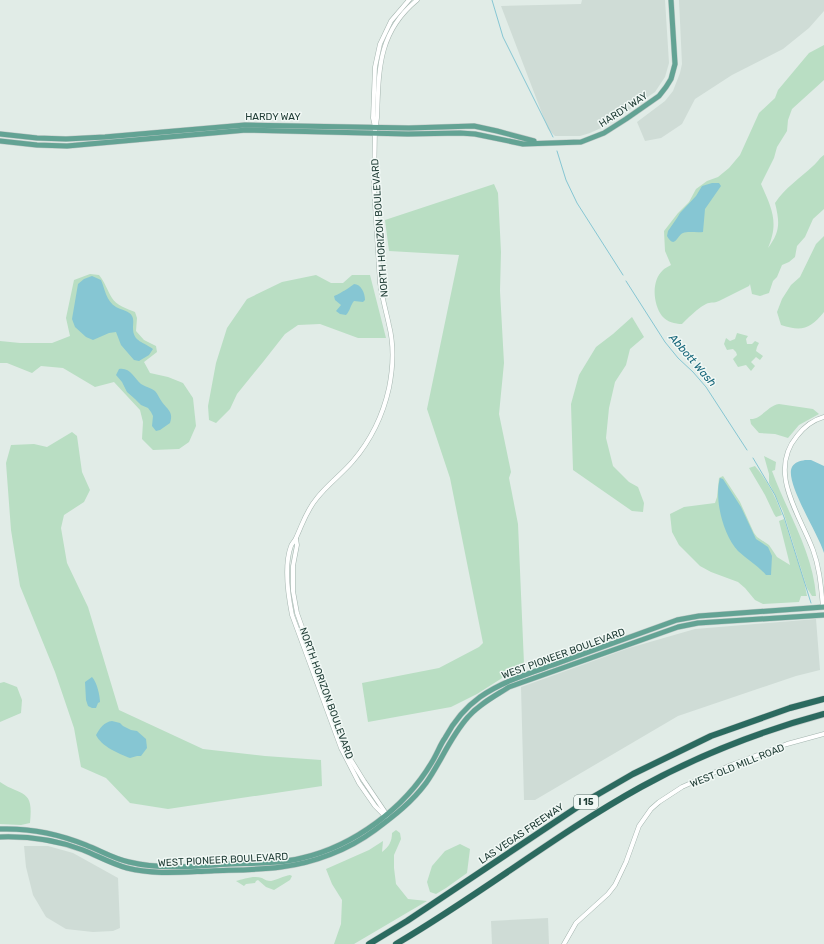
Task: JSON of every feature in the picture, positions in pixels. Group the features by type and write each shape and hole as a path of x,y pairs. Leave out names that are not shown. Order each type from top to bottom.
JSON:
{"highway":[{"name":"LAS VEGAS FREEWAY","path":"369,944 407,922 588,800 633,774 711,736 783,711 824,699"},
{"name":"I 15","path":"396,944 596,814 641,787 679,767 737,742 792,723 824,714"}],"main road":[{"name":"HARDY WAY","path":"0,141 37,145 67,146 246,130 408,134 460,133 475,134 523,144 581,142 592,139 610,130 659,96 671,79 675,64 671,0"},
{"name":"HARDY WAY","path":"0,134 66,139 105,137 244,124 409,128 474,126 545,144"},
{"path":"824,607 824,616"},
{"name":"WEST PIONEER BOULEVARD","path":"0,829 34,830 52,834 71,839 130,862 168,868 279,862 302,858 326,851 352,839 371,827 385,815 402,800 421,778 432,762 446,735 462,713 479,698 508,681 678,620 699,616 824,607"},
{"name":"WEST PIONEER BOULEVARD","path":"0,837 33,837 52,840 127,868 146,872 166,873 280,867 303,863 326,856 354,844 374,831 406,806 425,784 452,738 468,716 484,702 509,687 678,627 698,623 824,616"}],"street":[{"name":"NORTH HORIZON BOULEVARD","path":"375,127 373,118 375,67 380,44 391,22 409,0"},
{"name":"NORTH HORIZON BOULEVARD","path":"390,819 385,815 351,760 298,613 293,591 293,572 297,545 296,539 302,522 316,499 353,461 375,429 389,388 392,366 392,346 390,326 380,283 374,188 375,127 377,118 379,66 385,44 395,25 409,6 417,0"},
{"path":"824,417 809,424 793,440 786,460 784,472 786,488 813,551 820,574 824,607"},
{"name":"WEST OLD MILL ROAD","path":"564,944 576,923 608,894 615,885 621,875 639,826 651,809 659,802 682,787 731,765 786,744 824,734"}],"shaded area":[{"path":"582,0 665,0 669,63 665,77 655,92 623,114 590,133 580,136 555,136 548,129 501,6 581,4"},
{"path":"679,0 824,0 824,11 809,28 783,49 732,75 695,99 682,124 661,138 645,141 637,122 665,101 673,91 680,73 682,64"},
{"path":"816,619 820,670 796,676 678,716 535,800 524,800 521,687 629,648 695,629"},
{"path":"24,846 48,846 73,853 118,878 120,928 113,931 93,932 66,929 46,917 33,895 26,867"},
{"path":"548,918 549,944 492,944 491,921"}],"green space":[{"path":"824,45 824,80 792,109 788,120 787,131 777,147 774,158 761,184 771,208 774,223 768,248 775,237 778,227 778,216 775,203 788,188 824,155 824,209 813,219 805,237 797,246 795,257 782,265 777,277 773,281 769,293 760,296 752,294 750,284 749,286 719,301 706,304 682,324 669,321 662,316 655,299 655,286 659,275 664,269 671,265 665,251 664,231 689,202 696,189 707,181 718,177 729,168 740,155 759,113 775,98 778,90 809,53"},
{"path":"494,184 498,193 501,252 500,291 504,363 499,414 511,472 509,478 518,524 524,664 477,694 451,707 368,722 362,683 439,668 479,647 483,643 450,478 427,409 459,255 389,251 385,220"},
{"path":"824,236 824,312 819,318 805,328 795,328 781,325 777,312 782,299 791,285 800,277 816,244"},
{"path":"90,274 99,275 116,303 135,312 137,318 136,331 144,340 156,346 157,352 144,362 150,373 168,377 183,383 193,398 196,426 189,442 179,449 153,450 142,439 143,422 140,410 114,382 95,387 63,368 41,366 32,373 7,363 0,363 0,341 20,343 52,343 70,336 66,318 74,280"},
{"path":"316,275 331,283 343,283 352,275 370,275 386,338 358,338 320,324 298,325 285,334 237,394 230,409 216,423 209,420 208,406 216,363 227,328 247,299 282,282"},
{"path":"632,317 644,337 630,349 626,365 615,382 609,408 606,438 613,466 629,482 638,487 644,503 643,512 632,511 573,470 571,404 579,375 596,347"},
{"path":"737,333 748,336 746,339 747,344 752,344 755,341 759,343 756,351 763,356 760,360 756,357 751,362 755,366 751,371 746,365 738,367 733,359 737,355 736,352 733,349 727,350 724,344 726,338 730,341 735,339"},
{"path":"779,404 813,409 819,414 799,425 788,438 775,434 759,433 751,424 750,419 754,419 771,407"},
{"path":"72,432 77,436 82,472 90,490 84,502 64,515 61,528 67,563 88,607 119,710 203,749 265,756 321,760 322,786 168,809 130,803 106,778 81,767 74,728 55,672 20,586 11,530 6,463 11,445 34,444 47,447"},
{"path":"764,456 776,462 775,470 772,471 805,548 814,580 816,596 812,596 807,588 783,511 769,483 769,474"},
{"path":"755,466 771,489 782,515 776,517 774,514 749,468"},
{"path":"723,476 740,502 757,537 769,545 777,557 790,565 779,521 784,519 804,581 807,596 801,596 799,602 763,604 755,600 738,582 711,572 700,566 679,545 672,532 670,514 684,507 715,503 719,478"},
{"path":"4,682 17,687 22,700 21,713 0,722 0,683"},
{"path":"0,782 25,795 28,799 31,812 30,823 21,825 0,824"},
{"path":"396,830 400,833 401,839 394,855 396,884 408,899 427,901 354,944 334,944 341,924 342,900 332,884 326,869 369,850 383,841 382,852 387,848 391,841 392,833"},
{"path":"460,844 470,849 467,873 436,894 430,892 427,882 432,866 445,851"},
{"path":"290,875 292,876 290,880 274,890 266,887 258,880 255,883 246,884 244,886 236,881 256,877 271,881"}],"water":[{"path":"712,183 719,183 721,186 705,209 703,232 683,233 674,242 672,242 667,236 668,231 680,213 696,196 702,186"},
{"path":"92,276 101,280 110,302 116,307 131,314 133,319 133,333 137,339 153,349 149,355 139,361 134,360 121,345 116,332 109,333 93,340 86,337 75,327 72,319 78,284 84,279"},
{"path":"354,284 362,289 365,300 363,302 354,301 346,315 340,314 336,311 341,305 335,300 334,296"},
{"path":"119,369 129,371 141,384 157,393 171,413 170,423 156,431 152,426 153,416 151,412 127,392 122,382 116,375"},
{"path":"811,460 824,466 824,553 797,496 793,484 791,474 792,467 799,461"},
{"path":"720,478 723,479 741,507 756,539 768,547 772,556 771,575 766,575 738,551 728,536 719,506 718,487"},
{"path":"92,677 97,686 100,699 100,702 96,708 88,706 86,700 85,682"},
{"path":"112,721 120,723 131,730 137,731 146,739 147,748 141,756 130,758 111,749 98,739 96,735 104,724"}],"waterway":[{"path":"492,0 503,37 553,137"},
{"name":"Abbott Wash","path":"557,151 566,180 577,203 623,275"},
{"name":"Abbott Wash","path":"626,281 665,342 706,387 747,450"},
{"name":"Abbott Wash","path":"753,458 775,495 784,517 811,603"}]}
